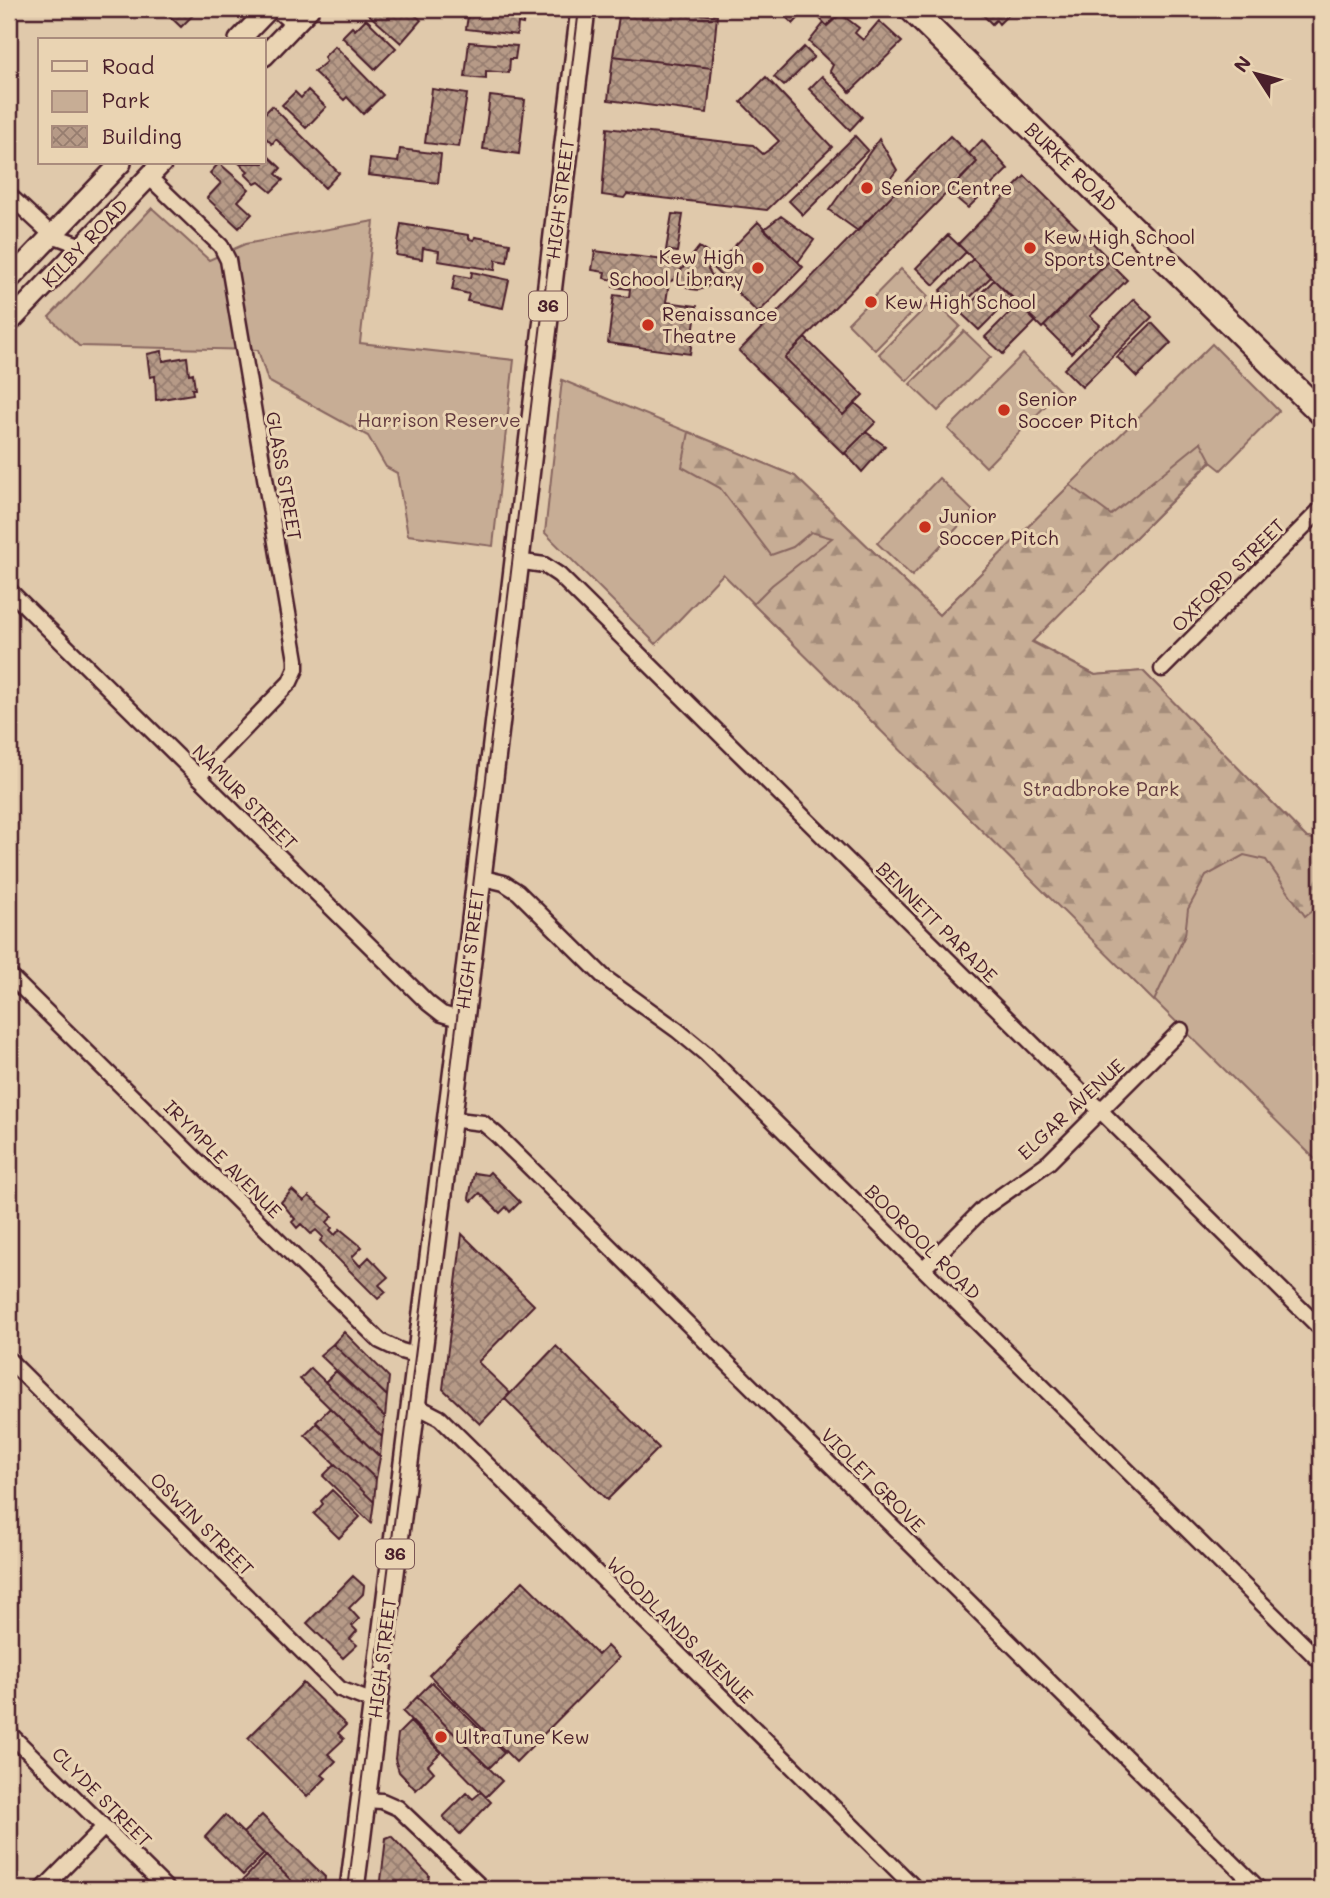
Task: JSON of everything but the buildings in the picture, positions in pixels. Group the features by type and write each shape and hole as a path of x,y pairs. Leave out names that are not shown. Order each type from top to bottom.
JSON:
{"main road":[{"name":"HIGH STREET","path":"352,1889 462,1020 583,9"},
{"name":"BURKE ROAD","path":"911,9 1321,413"}],"street":[{"path":"241,38 269,9"},
{"path":"276,9 294,25"},
{"path":"266,54 309,9"},
{"name":"KILBY ROAD","path":"9,280 120,164"},
{"name":"KILBY ROAD","path":"9,323 155,170"},
{"name":"GLASS STREET","path":"155,170 221,246 228,260 296,660 296,669 290,682 198,777"},
{"path":"9,195 52,235 82,246"},
{"name":"OXFORD STREET","path":"1162,669 1321,509"},
{"name":"BENNETT PARADE","path":"517,561 544,565 559,575 1321,1329"},
{"name":"NAMUR STREET","path":"9,590 428,1003 442,1014 462,1020"},
{"name":"BOOROOL ROAD","path":"479,877 504,883 518,892 606,978 705,1053 1321,1662"},
{"name":"IRYMPLE AVENUE","path":"9,975 380,1341 419,1356"},
{"name":"ELGAR AVENUE","path":"923,1269 984,1208 1049,1162 1181,1030"},
{"name":"VIOLET GROVE","path":"449,1119 483,1124 497,1135 1259,1889"},
{"name":"OSWIN STREET","path":"9,1360 341,1689 376,1703"},
{"name":"WOODLANDS AVENUE","path":"413,1405 440,1418 916,1889"},
{"name":"CLYDE STREET","path":"9,1733 167,1889"},
{"path":"363,1800 382,1801 398,1808 482,1889"},
{"path":"43,1889 104,1827"}],"green space":[{"name":"Harrison Reserve","path":"152,208 209,260 245,244 374,221 360,343 514,360 493,546 408,535 397,473 386,467 368,436 268,381 258,350 79,346 49,317"},
{"path":"901,269 928,296 875,350 848,323"},
{"path":"933,300 960,326 907,381 879,354"},
{"path":"964,331 991,357 938,411 910,384"},
{"name":"Stradbroke Park","path":"1212,344 1279,411 1221,470 1211,462 1032,641 1095,675 1143,671 1307,838 1321,840 1321,1165 723,574 656,644 545,533 562,380 795,476 939,615"},
{"name":"Senior Soccer Pitch","path":"1023,354 1060,391 986,467 948,429"},
{"name":"Stradbroke Park","path":"689,432 795,476 939,615 1070,485 1111,515 1201,442 1211,461 1032,642 1095,675 1143,671 1307,838 1321,840 1321,904 1305,916 1266,860 1244,855 1206,876 1188,909 1185,935 1154,1001 753,604 772,585 832,538 811,532 793,547 771,555 720,488 682,467"},
{"name":"Junior Soccer Pitch","path":"939,478 973,511 912,576 877,543"}],"tram line":[{"path":"348,1889 445,1118 579,9"}],"place":[{"name":"Senior Centre","path":"867,188"},
{"name":"Kew High School Sports Centre","path":"1030,248"},
{"name":"Kew High School Library","path":"758,268"},
{"name":"Kew High School","path":"871,302"},
{"name":"Renaissance Theatre","path":"648,325"},
{"name":"Senior Soccer Pitch","path":"1004,410"},
{"name":"Junior Soccer Pitch","path":"925,527"},
{"name":"UltraTune Kew","path":"441,1737"}]}
